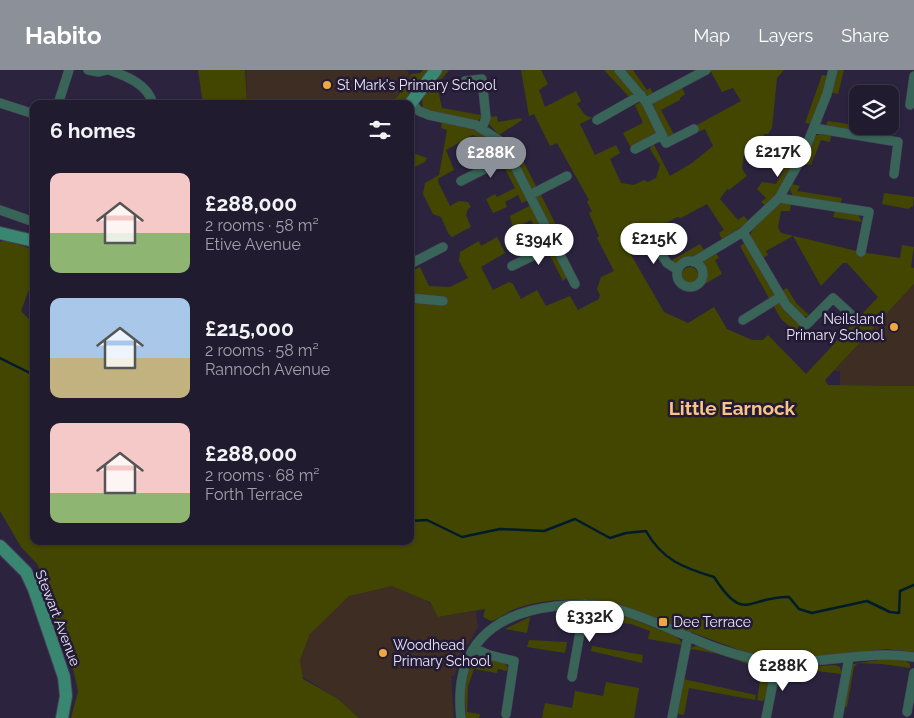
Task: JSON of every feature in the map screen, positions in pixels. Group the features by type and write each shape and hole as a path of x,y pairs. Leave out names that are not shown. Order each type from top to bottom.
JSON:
{"street":[{"path":"59,100 69,70"},
{"path":"88,70 95,72 108,70 132,79 147,92 151,100"},
{"path":"413,100 436,70"},
{"path":"619,70 644,99 666,143 694,130"},
{"path":"597,120 706,70"},
{"path":"694,262 700,267 702,275 696,285 688,287 681,284 677,276 678,270 686,262 694,262 743,232 779,198 792,178 814,128 834,70"},
{"path":"910,105 914,76"},
{"path":"465,82 482,80 486,118 482,128"},
{"path":"0,103 30,113"},
{"path":"414,108 429,115 482,128 503,143 575,284"},
{"path":"814,128 898,142 894,174"},
{"path":"636,149 662,135"},
{"path":"461,181 510,156"},
{"path":"530,195 567,176"},
{"path":"779,198 869,212 861,252"},
{"path":"0,210 30,221"},
{"path":"743,232 780,297 792,313 806,325 833,298 857,320"},
{"path":"0,233 30,241"},
{"path":"649,236 667,263 678,270"},
{"path":"512,266 555,245"},
{"path":"414,262 443,247"},
{"path":"744,320 780,297"},
{"path":"414,298 443,301"},
{"name":"Stewart Avenue","path":"1,551 26,572 34,589 64,677 66,696 61,715"},
{"path":"572,677 585,604"},
{"path":"461,718 461,679 474,648 489,630 507,618 524,611 585,604 613,608 731,652 776,662 811,663 882,654 914,657"},
{"path":"672,718 688,636"},
{"path":"474,648 488,655 514,661 506,714"},
{"path":"838,718 849,658"},
{"path":"766,718 776,662"},
{"path":"908,712 914,673"}],"shaded area":[{"path":"198,70 245,70 247,100 202,100"},
{"name":"St Mark's Primary School","path":"246,70 407,70 410,78 394,100 247,100"},
{"path":"423,70 430,70 408,100 394,100 409,82 411,74 420,73"},
{"path":"441,70 449,70 437,85 442,108 481,115 483,117 475,122 430,113 423,109 422,97"},
{"path":"521,70 541,70 548,84 539,90 545,107 576,91 581,101 577,104 585,115 592,118 580,124 595,155 616,145 620,153 610,159 621,183 634,185 644,180 648,182 656,178 660,165 650,149 653,143 670,176 692,163 713,146 705,129 698,132 695,126 741,101 733,88 722,92 710,70 784,70 777,78 772,128 768,134 764,134 763,140 755,139 745,146 742,169 747,176 729,190 727,189 720,199 738,220 744,216 749,222 722,239 719,233 724,230 707,204 681,218 677,217 626,246 664,312 688,323 714,307 727,329 752,340 763,340 768,335 806,374 878,297 847,263 843,263 821,286 793,236 766,251 768,255 762,259 750,237 757,224 775,206 782,203 791,203 790,211 781,211 778,227 781,233 861,252 900,258 902,245 914,247 911,267 914,268 914,284 825,380 828,385 914,386 914,652 886,649 803,659 770,658 742,651 615,604 578,600 539,602 515,609 491,621 483,617 485,609 438,617 430,602 392,586 349,596 310,634 300,660 303,679 337,698 359,718 71,718 78,691 74,673 38,565 21,547 0,511 0,242 6,240 30,249 30,287 21,311 30,320 30,545 414,545 414,270 420,267 429,286 450,287 468,278 459,261 460,252 479,241 481,246 497,237 505,253 481,267 493,290 509,282 513,284 521,299 537,290 546,306 570,296 578,310 599,299 600,295 597,289 601,277 614,271 597,238 599,236 589,213 592,211 587,202 589,200 557,143 550,146 534,114 529,116"},
{"path":"604,70 615,70 637,96 631,99"},
{"path":"624,70 633,70 647,90 650,88 654,95 645,95"},
{"path":"837,70 844,70 838,94 831,92"},
{"path":"822,75 829,76 812,124 805,123"},
{"path":"682,87 685,94 680,100 661,110 674,135 668,138 653,105 657,100"},
{"path":"641,102 656,133 631,148 623,133 643,123 635,105"},
{"path":"497,116 498,122 521,118 522,120 499,135 488,123 490,117"},
{"path":"442,121 469,128 485,135 505,155 499,158 489,145 473,135 446,150 454,170 439,178 438,182 450,206 459,201 468,202 471,207 466,215 471,227 452,237 448,233 441,217 433,214 423,194 425,183 439,175 447,130 441,128"},
{"path":"828,121 849,124 849,131 825,127"},
{"path":"822,133 831,135 830,142 821,140 811,165 803,164 815,136"},
{"path":"414,153 427,158 425,162 416,166 414,169"},
{"path":"520,155 537,188 532,191 514,158"},
{"path":"790,158 797,160 779,191 766,206 761,202 766,198 757,189 762,182 776,184"},
{"path":"508,160 528,200 522,203 518,195 505,202 507,207 493,213 486,199 495,194 497,197 515,188 502,163"},
{"path":"792,184 800,186 797,191 842,198 840,205 794,198 790,190"},
{"path":"540,193 556,225 550,228 534,196"},
{"path":"884,193 914,197 913,206 908,209 882,204"},
{"path":"531,205 550,244 545,247 531,220 513,229 510,216"},
{"path":"835,210 858,214 862,222 833,217"},
{"path":"746,242 776,296 770,300 740,246"},
{"path":"700,244 704,250 675,266 672,260"},
{"path":"553,249 567,277 563,281 548,252"},
{"path":"715,252 719,258 715,260 722,274 705,284 703,260"},
{"path":"690,267 696,269 698,275 696,281 690,283 684,281 682,275 684,269"},
{"name":"Neilsland Primary School","path":"914,284 914,386 840,385 840,371 833,371"},
{"path":"787,288 796,303 809,315 807,317 794,311 781,291"},
{"path":"779,301 786,312 800,325 795,331 781,319 773,305"},
{"name":"Woodhead Primary School","path":"391,585 424,598 437,611 438,617 476,611 478,627 468,645 466,644 454,676 451,676 454,718 359,718 337,698 301,676 300,660 310,634 332,611 349,596"},
{"path":"593,610 622,615 675,636 682,645 648,639 650,631 631,624 587,619 589,613"},
{"path":"530,617 527,633 505,629"},
{"path":"529,640 567,642 565,653 527,647"},
{"path":"698,645 766,668 769,684 763,701 757,700 762,669 719,654 691,649 683,677 690,648"},
{"path":"592,646 643,655 642,663 591,651"},
{"path":"480,655 504,662 508,668 507,671 498,669 497,673 474,669 468,686 467,712 480,714 479,718 466,718 464,687 472,660"},
{"path":"886,659 904,660 910,664 910,668 882,664 859,663"},
{"path":"858,663 854,667 847,707 844,706 853,664"},
{"path":"835,665 840,667 842,674 807,670 805,682 783,679 785,671 776,674 782,668"},
{"path":"683,679 756,695 755,700 689,688 684,715 677,714"},
{"path":"606,682 639,688 634,718 542,718 545,703 572,708 575,691 603,696"}],"waterway":[{"path":"0,358 30,373"},
{"path":"414,521 427,520 462,537 500,529 544,531 575,519 610,538 626,533 646,531 659,549 675,562 714,577 724,592 733,600 748,605 775,598 789,597 799,609 812,613 867,601 890,612 899,613 900,591 914,585"}],"place":[{"name":"St Mark's Primary School","path":"327,85"},
{"name":"Neilsland Primary School","path":"894,327"},
{"name":"Dee Terrace","path":"663,622"},
{"name":"Woodhead Primary School","path":"383,653"}],"district":[{"name":"Little Earnock","path":"732,408"}]}
